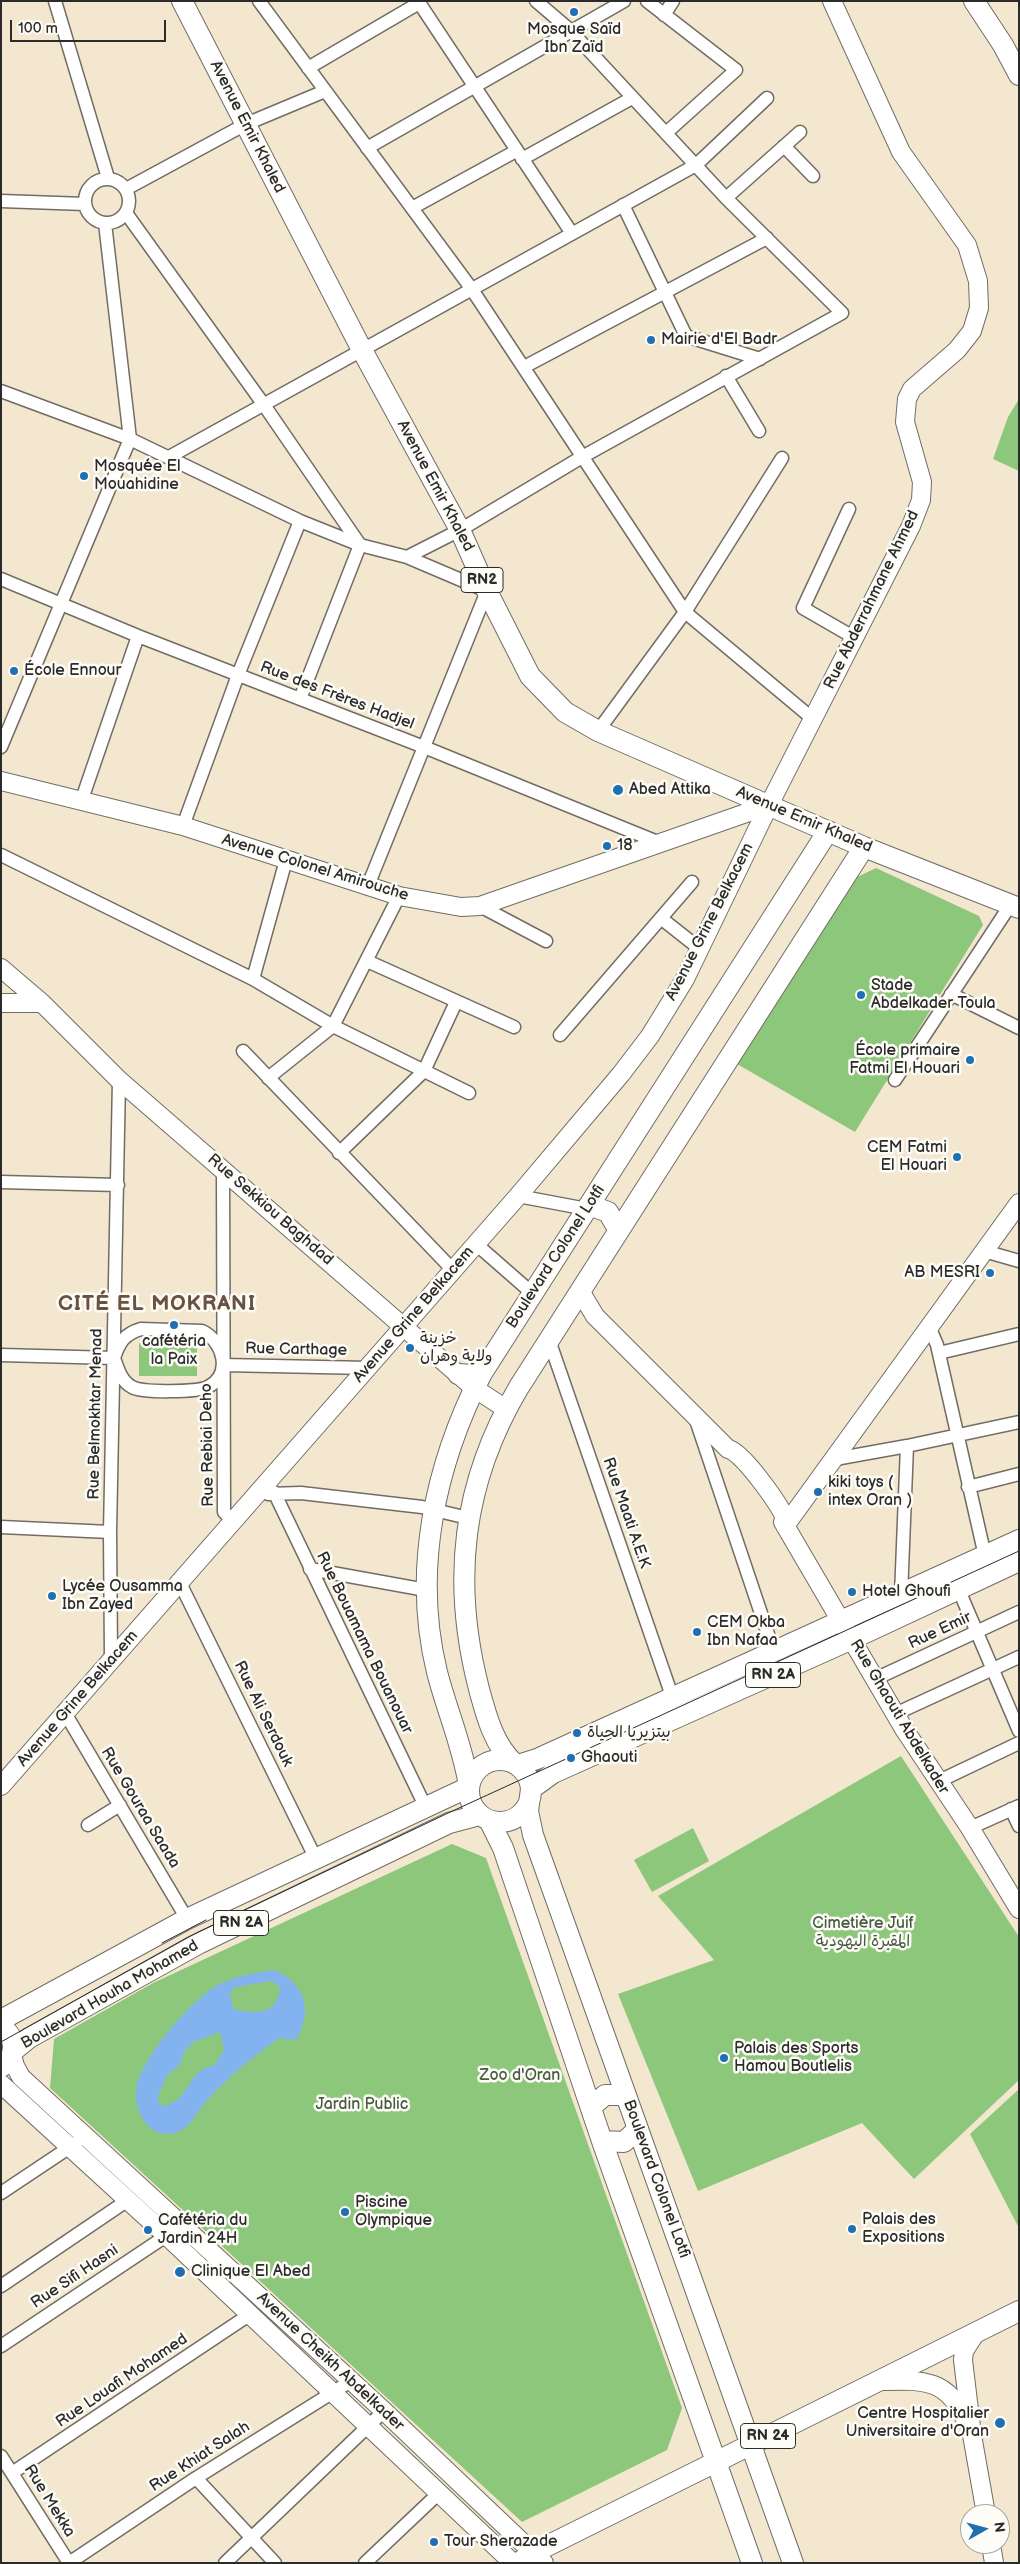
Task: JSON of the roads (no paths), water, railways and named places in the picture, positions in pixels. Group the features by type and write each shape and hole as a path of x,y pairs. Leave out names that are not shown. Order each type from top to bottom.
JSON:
{"main road":[{"name":"Avenue Emir Khaled","path":"182,1 362,350 460,530 487,591 530,676 565,712 598,731 864,847 1015,906"},
{"path":"974,1 1003,45 1019,75"},
{"path":"989,1 1019,48"},
{"name":"Rue Abderrahmane Ahmed","path":"769,805 911,526 921,500 922,482 905,422 907,398 912,389 966,341 977,320 980,295 975,268 967,245 901,152 831,4"},
{"name":"Avenue Colonel Amirouche","path":"1,781 183,826 367,888 460,907 480,906 769,805"},
{"name":"Avenue Grine Belkacem","path":"1,1786 66,1713 111,1658 253,1501 452,1269 518,1196 621,1074 650,1036 685,979 769,805"},
{"name":"Boulevard Colonel Lotfi","path":"469,1786 463,1755 437,1671 428,1624 426,1590 428,1550 433,1509 446,1459 478,1381 532,1293 828,831"},
{"path":"484,1818 509,1821 520,1815 528,1805 531,1793 527,1777 504,1752 492,1729 469,1644 463,1585 468,1518 488,1447 506,1409 618,1229 864,847"},
{"name":"Rue Sekkiou Baghdad","path":"1,968 42,1003 119,1080 405,1326 458,1374"},
{"path":"1,1003 42,1003"},
{"path":"601,1188 610,1202 632,1208"},
{"path":"784,1524 834,1459 1019,1203"},
{"path":"588,1207 608,1212 618,1229"},
{"name":"Rue Ghaouti Abdelkader","path":"575,1298 580,1307 595,1316 728,1449 739,1455 778,1505 785,1518 784,1524 895,1714 937,1782 970,1828 1017,1902"},
{"path":"458,1374 472,1375 506,1409"},
{"name":"RN 2A","path":"516,1764 532,1762 672,1696 841,1622 1019,1540"},
{"name":"RN 2A","path":"531,1793 539,1781 553,1773 852,1639 1019,1560"},
{"path":"516,1764 498,1760 482,1765 471,1778 469,1786 470,1802 484,1818 503,1848 603,2141 752,2563"},
{"name":"Boulevard Houha Mohamed","path":"1,2020 187,1919 426,1808 469,1786"},
{"name":"Boulevard Colonel Lotfi","path":"531,1793 528,1811 533,1836 794,2563"},
{"name":"Boulevard Houha Mohamed","path":"9,2058 29,2038 200,1942 449,1823 484,1818"},
{"path":"1,2027 11,2036 9,2058"},
{"name":"Avenue Cheikh Abdelkader","path":"9,2058 21,2077 384,2411 532,2559"},
{"name":"Avenue Cheikh Abdelkader","path":"1,2084 167,2236 513,2563"},
{"path":"592,2107 605,2094 626,2095"},
{"path":"603,2141 624,2142 638,2129"},
{"name":"RN 24","path":"532,2559 750,2444 881,2381 1019,2311"},
{"path":"975,2334 968,2344 963,2360 972,2435 984,2504"},
{"path":"881,2381 927,2383 952,2395 972,2435"}],"street":[{"path":"55,1 108,178"},
{"path":"259,1 471,288 685,612 813,719"},
{"path":"407,557 460,530 582,457 842,313 726,198 570,30 536,1"},
{"path":"367,148 475,88 570,30 624,1"},
{"path":"647,1 736,70 666,133"},
{"path":"664,15 673,1"},
{"path":"308,68 419,2 571,232"},
{"path":"126,189 246,124 325,91"},
{"path":"412,208 632,98"},
{"path":"169,457 571,232 696,165 767,98"},
{"path":"726,198 800,132"},
{"path":"784,146 813,176"},
{"path":"108,178 121,183 126,189 129,198 126,213 113,222 105,223 92,217 86,207 88,189 100,179 108,178"},
{"path":"1,201 59,203 86,207"},
{"path":"623,205 686,336 760,359"},
{"path":"126,213 264,405 360,545"},
{"path":"1,747 63,604 130,439 105,223"},
{"path":"524,367 767,238"},
{"path":"726,376 759,430"},
{"path":"1,392 130,439 300,521 360,545 407,557 487,591 367,888"},
{"path":"598,731 685,612 782,458"},
{"path":"849,510 803,608 855,638"},
{"path":"183,826 238,675 300,521"},
{"path":"300,699 360,545"},
{"name":"Rue des Frères Hadjel","path":"1,579 138,636 424,747 660,843"},
{"path":"81,802 138,636"},
{"path":"1,855 254,979 334,1026 469,1093"},
{"path":"254,979 286,860"},
{"path":"560,1035 692,882"},
{"path":"268,1078 334,1026 399,896"},
{"path":"480,906 546,941"},
{"path":"896,1080 951,994 1015,906"},
{"path":"662,919 700,949"},
{"path":"367,961 514,1027"},
{"path":"951,994 1019,1028"},
{"path":"339,1153 424,1070 456,1002"},
{"path":"243,1051 452,1269"},
{"name":"Rue Belmokhtar Menad","path":"111,1658 110,1532 119,1080"},
{"name":"Rue Rebiai Deho","path":"223,1170 224,1512 233,1522"},
{"path":"1,1182 118,1185"},
{"path":"518,1196 588,1207"},
{"path":"476,1244 532,1293"},
{"path":"984,1251 1019,1261"},
{"path":"929,1326 939,1353 956,1436 985,1556"},
{"path":"141,1329 202,1331 215,1341 224,1365 214,1382 201,1390 142,1391 127,1383 120,1375 114,1358 120,1342 133,1331 141,1329"},
{"path":"939,1353 1019,1334"},
{"name":"Rue Maati A.E.K","path":"549,1340 672,1696"},
{"path":"1,1355 114,1358"},
{"name":"Rue Carthage","path":"224,1365 368,1368"},
{"path":"695,1415 774,1652"},
{"path":"834,1459 907,1446 1019,1422"},
{"path":"900,1595 907,1446"},
{"path":"282,1467 279,1474 280,1483 291,1492"},
{"path":"968,1487 1019,1474"},
{"path":"253,1501 274,1492 291,1492 433,1509 468,1518"},
{"name":"Rue Bouamama Bouanouar","path":"274,1492 426,1808"},
{"path":"1,1528 110,1532"},
{"path":"310,1570 426,1590"},
{"name":"Rue Ali Serdouk","path":"180,1583 316,1859"},
{"path":"958,1588 975,1632 1019,1731"},
{"name":"Rue Emir","path":"875,1679 1019,1612"},
{"path":"895,1714 1019,1657"},
{"name":"Rue Gouraa Saada","path":"66,1713 187,1919"},
{"path":"937,1782 1019,1742"},
{"path":"88,1825 120,1805"},
{"path":"970,1828 1015,1808 1019,1826"},
{"path":"1,2193 85,2136"},
{"path":"1,2286 128,2200"},
{"name":"Rue Sifi Hasni","path":"1,2346 182,2226"},
{"name":"Rue Louafi Mohamed","path":"12,2473 249,2315"},
{"name":"Rue Khiat Salah","path":"69,2563 196,2478 350,2381"},
{"path":"225,2563 370,2427 384,2411"},
{"name":"Rue Mekka","path":"1,2456 69,2563"},
{"path":"196,2478 275,2563"},
{"path":"365,2563 439,2493"}],"water":[{"path":"275,1970 294,1983 304,1999 304,2019 296,2040 279,2038 260,2052 215,2091 191,2121 180,2131 169,2134 160,2133 152,2129 140,2114 137,2105 137,2085 149,2059 171,2028 197,2001 220,1984 233,1978","holes":["272,1981 280,1987 275,2003 270,2008 257,2012 233,2009 230,1992 236,1987","220,2032 224,2050 215,2065 204,2068 198,2073 178,2099 164,2106 159,2104 158,2097 167,2075 180,2065 184,2052 193,2042"]}],"tram line":[{"path":"1,2042 188,1937 446,1814 1019,1551"},
{"path":"162,1943 206,1920"}],"place":[{"name":"Mosque Saïd Ibn Zaïd","path":"574,12"},
{"name":"Mairie d'El Badr","path":"651,340"},
{"name":"Mosquée El Mouahidine","path":"84,476"},
{"name":"École Ennour","path":"14,671"},
{"name":"Abed Attika","path":"618,790"},
{"name":"18","path":"607,846"},
{"name":"Stade Abdelkader Toula","path":"861,995"},
{"name":"École primaire Fatmi El Houari","path":"970,1060"},
{"name":"CEM Fatmi El Houari","path":"957,1157"},
{"name":"AB MESRI","path":"990,1273"},
{"name":"cafétéria la Paix","path":"174,1325"},
{"name":"خزينة ولاية وهران","path":"410,1348"},
{"name":"kiki toys ( intex Oran )","path":"818,1492"},
{"name":"Hotel Ghoufi","path":"852,1592"},
{"name":"Lycée Ousamma Ibn Zayed","path":"52,1596"},
{"name":"CEM Okba Ibn Nafaa","path":"697,1632"},
{"name":"بيتزيريا الحياة","path":"577,1733"},
{"name":"Ghaouti","path":"571,1758"},
{"name":"Palais des Sports Hamou Boutlelis","path":"724,2058"},
{"name":"Piscine Olympique","path":"345,2212"},
{"name":"Palais des Expositions","path":"852,2229"},
{"name":"Cafétéria du Jardin 24H","path":"148,2230"},
{"name":"Clinique El Abed","path":"180,2272"},
{"name":"Centre Hospitalier Universitaire d'Oran","path":"1000,2423"},
{"name":"Tour Sherazade","path":"434,2542"}],"district":[{"name":"CITÉ EL MOKRANI","path":"157,1305"}],"park label":[{"name":"Cimetière Juif المقبرة اليهودية","path":"863,1933"},
{"name":"Zoo d'Oran","path":"520,2076"},
{"name":"Jardin Public","path":"362,2105"}]}
